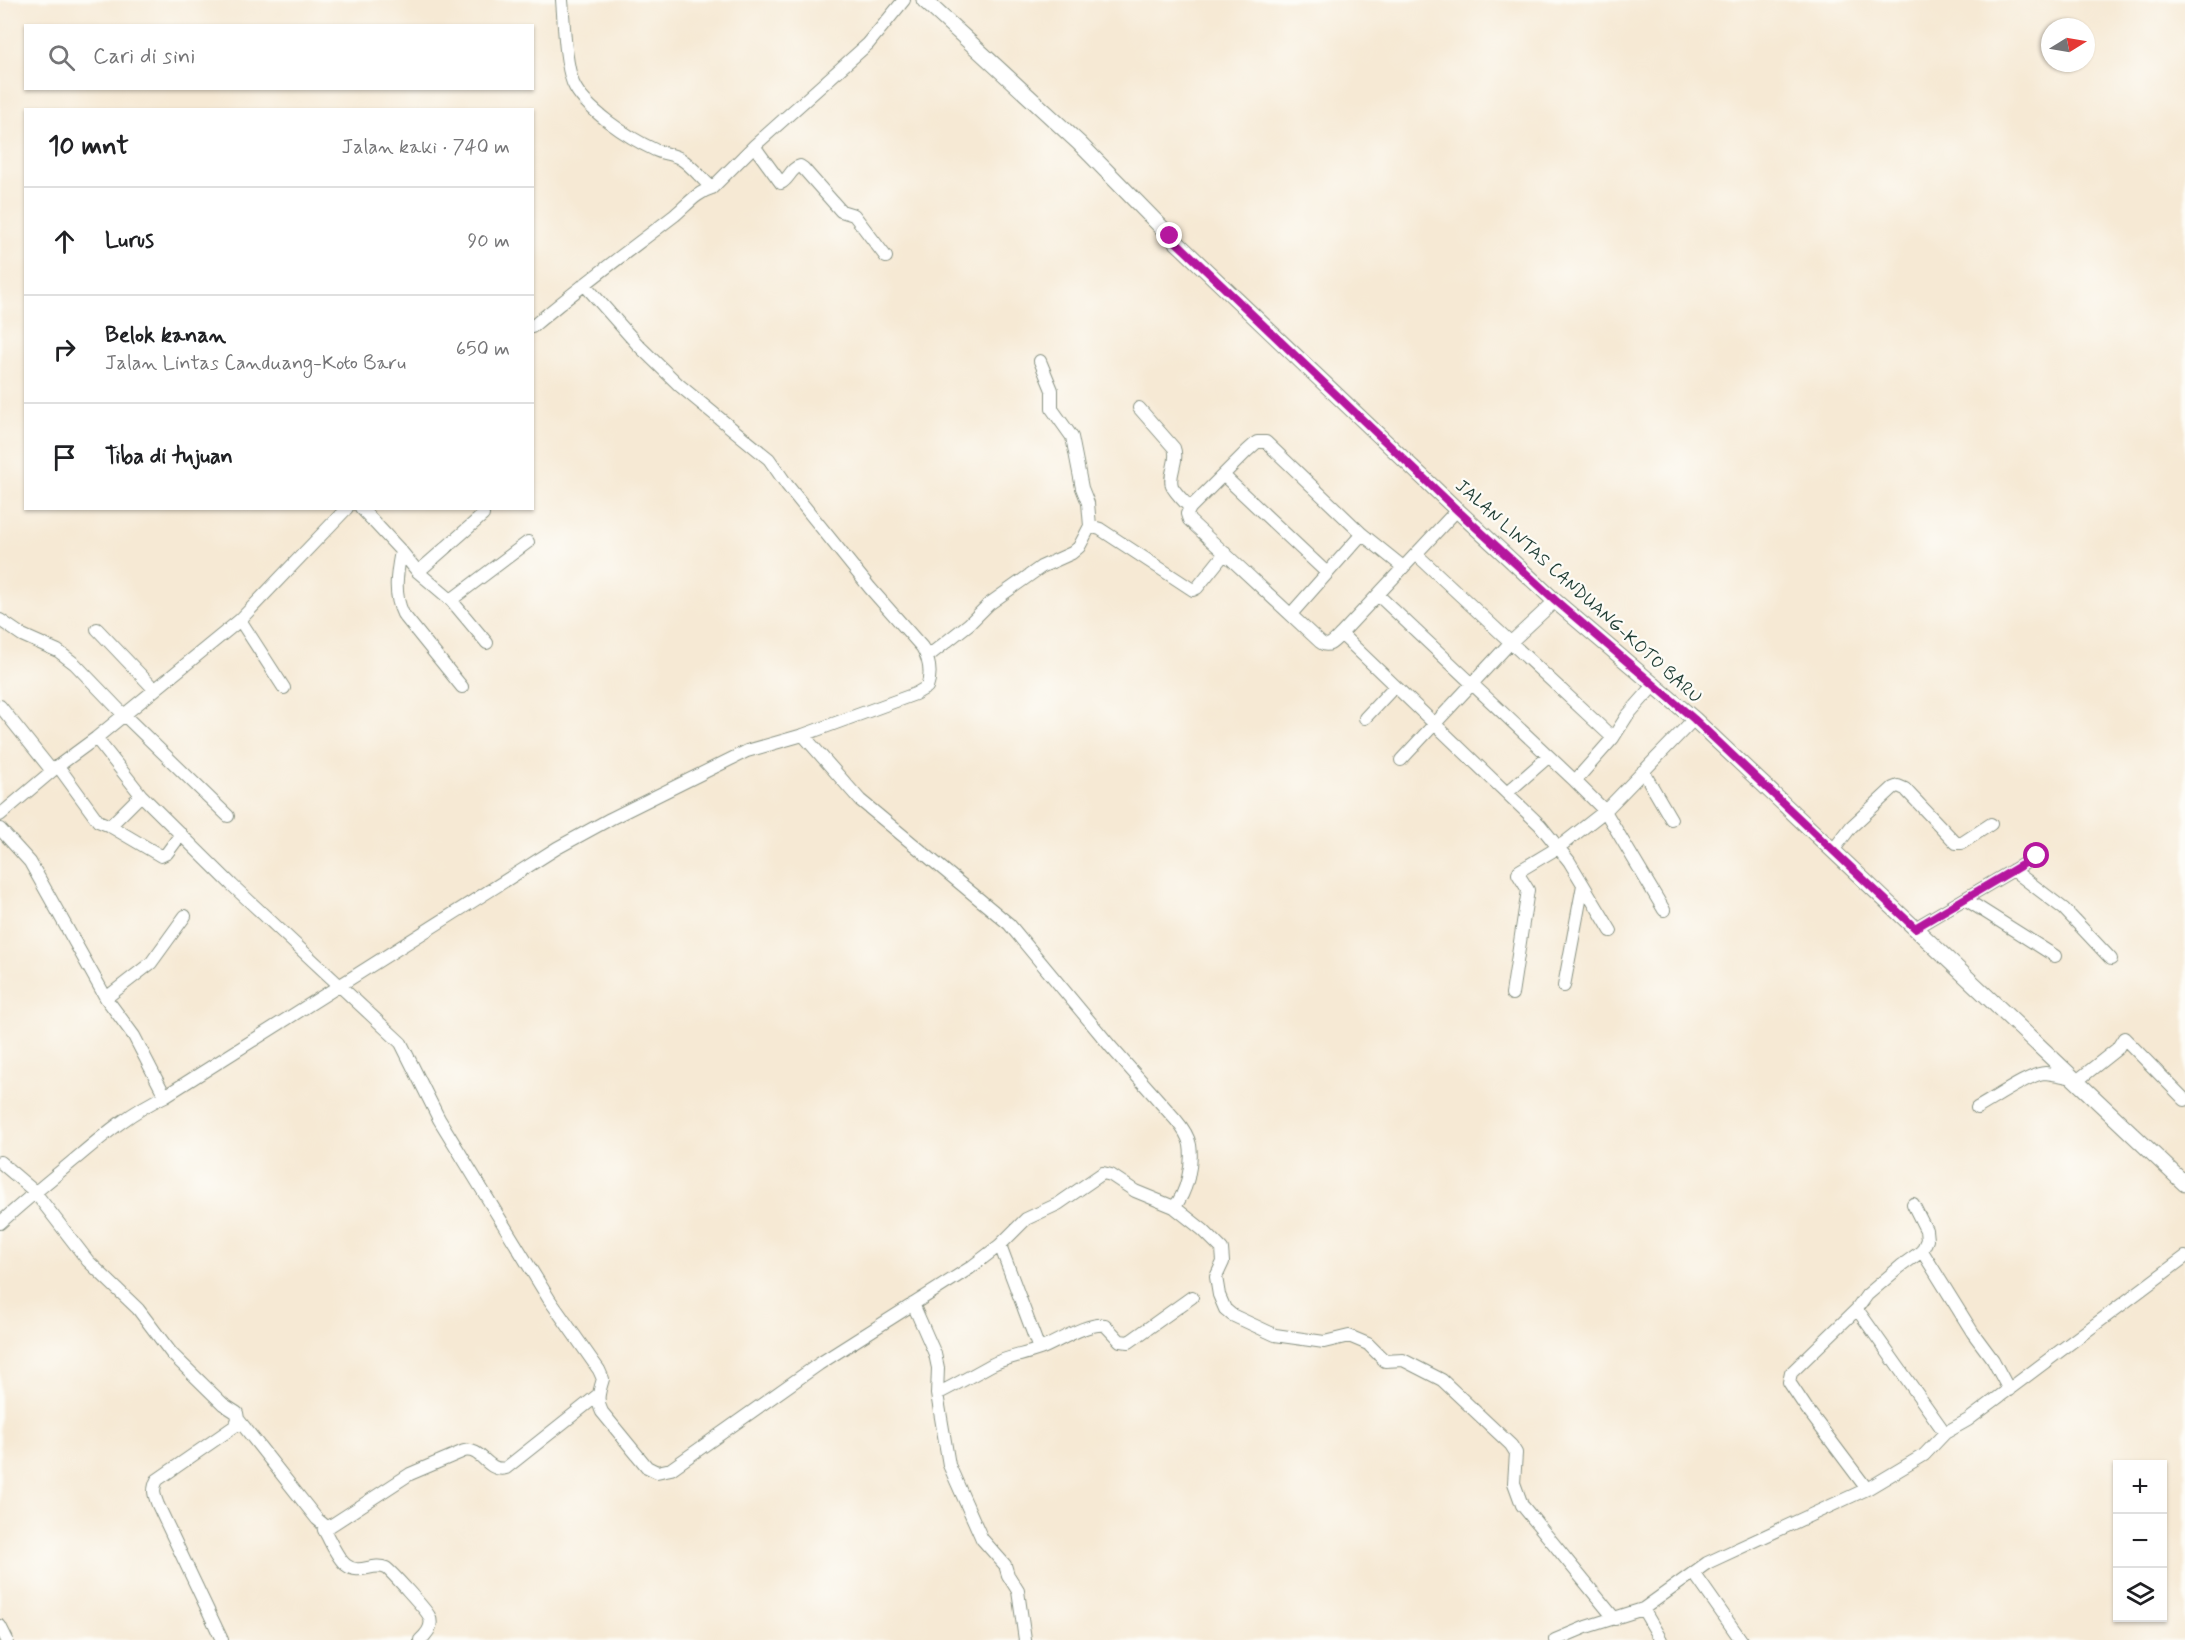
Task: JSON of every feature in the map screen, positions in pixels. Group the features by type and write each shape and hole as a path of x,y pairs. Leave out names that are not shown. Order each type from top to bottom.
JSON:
{"main road":[{"name":"JALAN LINTAS CANDUANG-KOTO BARU","path":"924,0 1079,143 1170,236 1457,510 1555,600 1694,719 1834,849 2185,1184"}],"street":[{"path":"562,0 570,70 573,83 579,93 588,104 632,138 657,151 681,158 712,188"},
{"path":"534,325 584,284 678,213 703,190 712,188 754,146 868,44 904,0"},
{"path":"754,146 781,183 796,167 803,168 841,211 854,215 886,256"},
{"path":"0,1223 34,1191 74,1161 107,1131 138,1109 165,1095 557,848 747,751 803,735 915,694 927,687 930,678 927,657 922,646 870,588 787,485 769,459 679,385 638,345 584,284"},
{"path":"927,657 969,624 989,604 1041,567 1072,553 1079,547 1090,526 1088,503 1082,488 1072,436 1052,409 1052,390 1040,361"},
{"path":"1139,408 1174,448 1176,457 1171,483 1190,508"},
{"path":"1402,567 1362,534 1266,442 1257,442 1190,508 1187,514 1189,520 1323,645 1331,645 1457,510"},
{"path":"1223,475 1328,573"},
{"path":"0,815 240,620 346,510"},
{"path":"363,510 401,550 418,572 451,600 487,643"},
{"path":"418,572 483,516"},
{"path":"1090,526 1100,529 1193,590 1225,554"},
{"path":"1291,614 1362,534"},
{"path":"451,600 528,542"},
{"path":"401,550 396,577 398,604 403,615 462,687"},
{"path":"1416,554 1613,738"},
{"path":"1378,595 1605,811 1664,910"},
{"path":"1401,760 1510,643 1555,600"},
{"path":"0,620 22,635 58,651 75,664 228,816"},
{"path":"240,620 284,688"},
{"path":"97,629 155,690"},
{"path":"1341,634 1508,792 1559,847 1611,931"},
{"path":"1575,781 1613,738 1627,716 1655,684"},
{"path":"1365,718 1395,686"},
{"path":"0,706 98,821 161,856 167,853 181,834"},
{"path":"1512,994 1528,890 1518,874 1519,871 1559,847 1605,811 1694,719"},
{"path":"803,735 860,800 1009,924 1111,1047 1176,1120 1190,1144 1190,1157 1182,1198 1174,1207"},
{"path":"96,738 141,795 232,885 401,1043 439,1119 549,1299 599,1370 603,1379 598,1404 602,1412 647,1467 657,1472 671,1469 819,1364 970,1268 1000,1245 1026,1219 1058,1203 1103,1173 1111,1175 1134,1191 1174,1207 1222,1249 1223,1262 1216,1277 1219,1295 1225,1309 1232,1315 1275,1335 1324,1342 1349,1336 1368,1344 1385,1361 1403,1360 1442,1380 1516,1453 1514,1483 1522,1504 1615,1619"},
{"path":"1508,792 1548,757"},
{"path":"1643,771 1671,819"},
{"path":"1834,849 1851,827 1898,786 1905,789 1956,843 1962,843 1991,824"},
{"path":"110,826 141,795"},
{"path":"0,829 30,862 106,998 134,1036 165,1095"},
{"path":"1915,928 2037,856"},
{"path":"2013,870 2064,909 2111,959"},
{"path":"1564,986 1583,885"},
{"path":"1965,899 2055,956"},
{"path":"106,998 151,963 185,916"},
{"path":"1977,1108 2017,1084 2042,1073 2075,1079 2117,1049 2124,1038 2185,1100"},
{"path":"0,1162 34,1191 88,1261 138,1309 172,1354 223,1404 237,1413 238,1419 323,1524 324,1530 346,1565 360,1571 379,1566 388,1568 429,1617 430,1627 420,1640"},
{"path":"1867,1489 1807,1410 1789,1382 1791,1373 1857,1309 1866,1295 1922,1251 1927,1240 1926,1230 1913,1204"},
{"path":"1000,1245 1040,1349"},
{"path":"1922,1251 1966,1324 1993,1360 2009,1390"},
{"path":"1555,1640 1586,1627 1643,1609 1707,1563 1867,1489 1924,1455 1945,1433 1968,1420 2009,1390 2185,1257"},
{"path":"937,1394 978,1374 992,1364 1040,1349 1076,1332 1100,1324 1105,1325 1120,1341 1129,1342 1192,1297"},
{"path":"913,1304 937,1361 937,1394 949,1465 982,1539 1005,1565 1018,1591 1025,1640"},
{"path":"1857,1309 1945,1433"},
{"path":"324,1530 410,1474 464,1451 470,1449 476,1452 499,1470 506,1468 598,1395"},
{"path":"222,1640 158,1505 153,1487 157,1480 235,1426 238,1419"},
{"path":"1694,1573 1741,1640"},
{"path":"1643,1609 1661,1640"},
{"path":"0,1626 7,1640"}],"route":[{"path":"1170,236 1457,510 1555,600 1694,719 1915,928 2037,856"}]}
